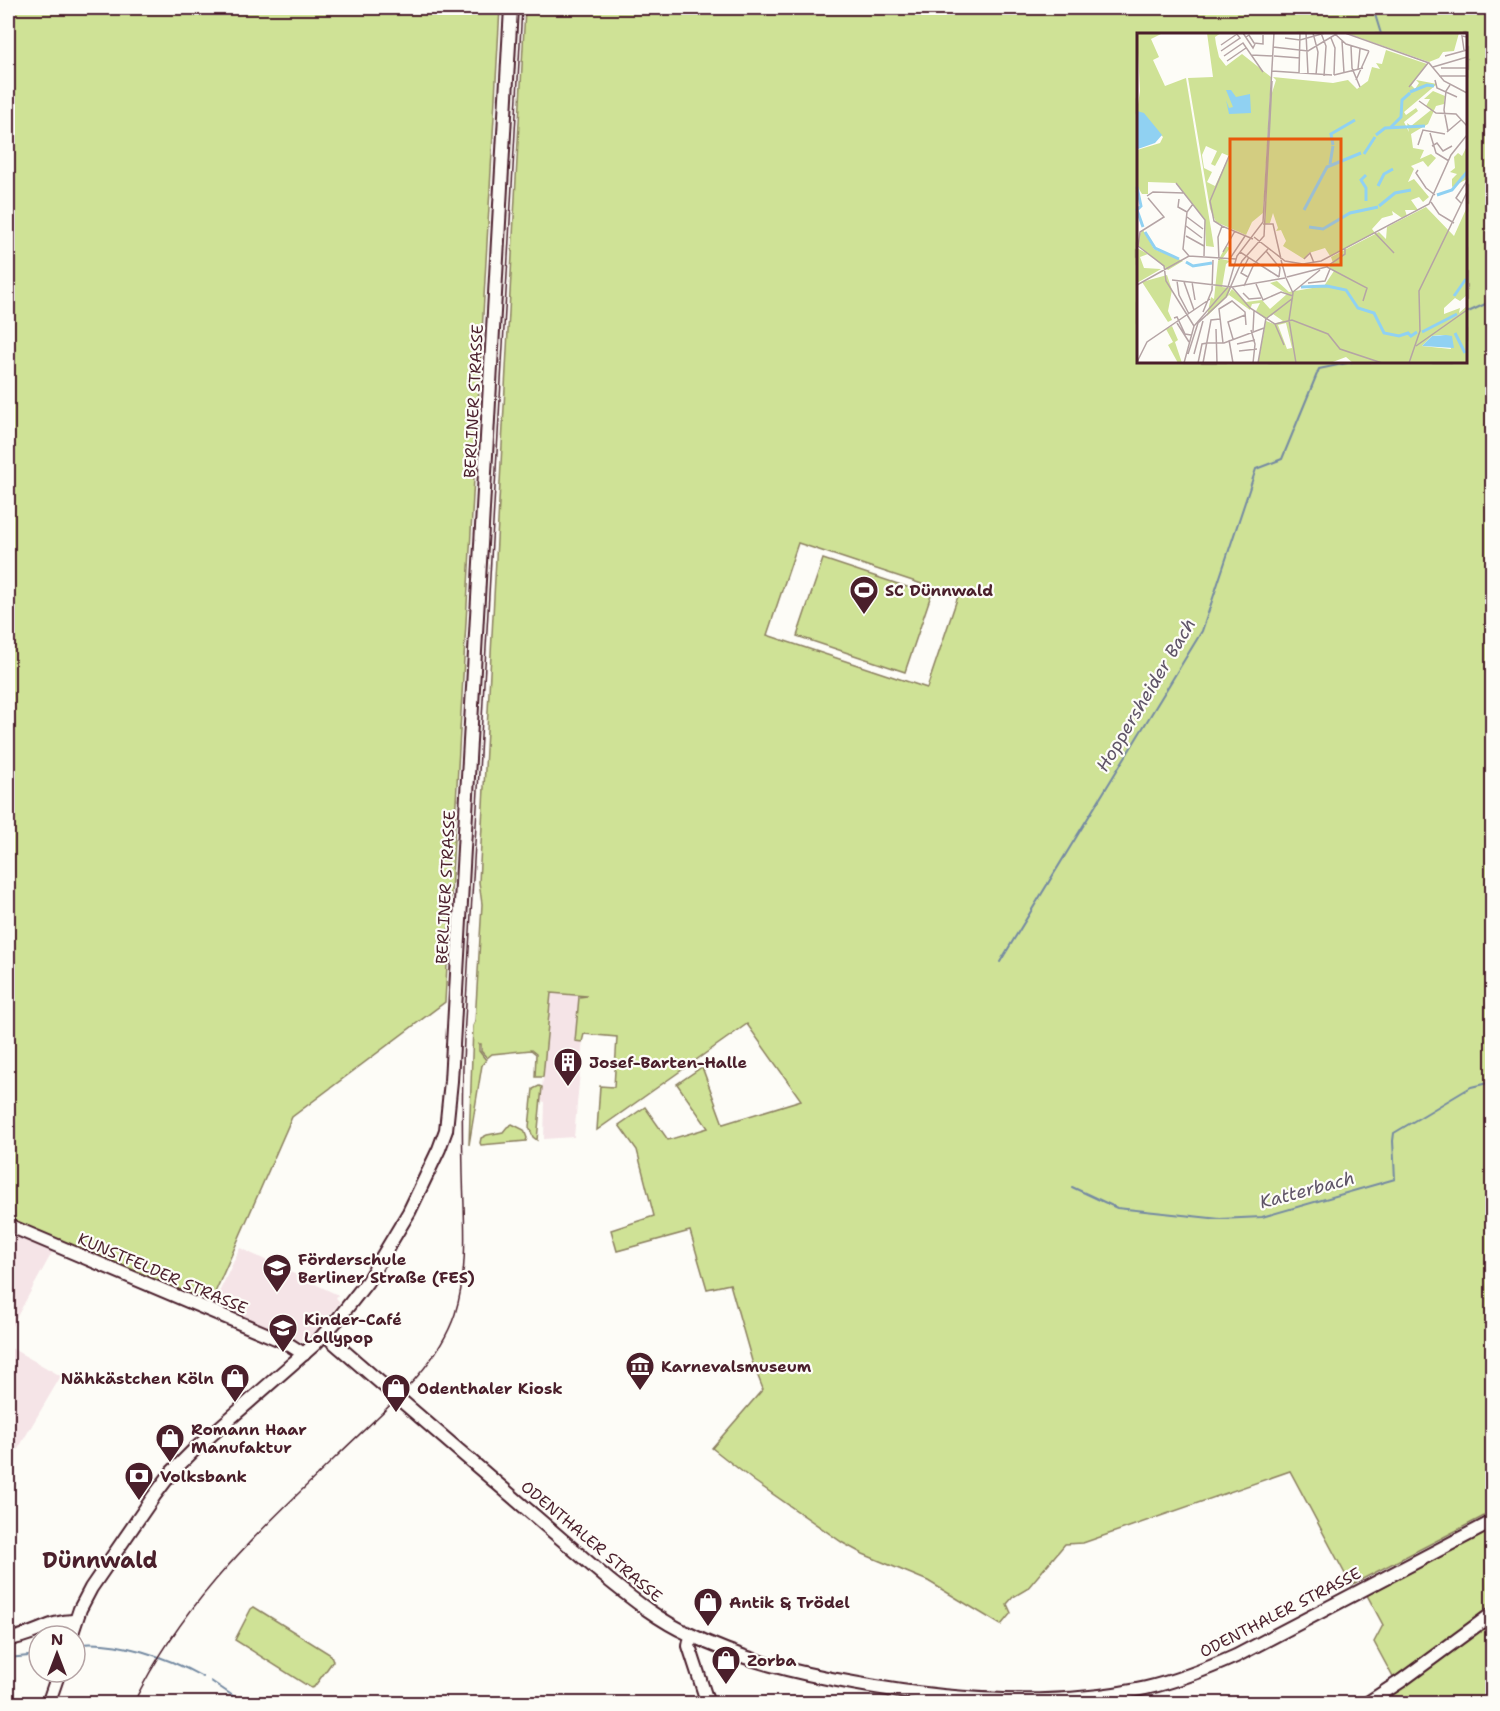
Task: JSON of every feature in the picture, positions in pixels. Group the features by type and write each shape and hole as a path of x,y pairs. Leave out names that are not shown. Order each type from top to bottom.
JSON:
{"main road":[{"name":"BERLINER STRASSE","path":"74,1624 91,1588 172,1472 324,1334 367,1282 409,1212 439,1149 448,1118 511,8"},
{"name":"KUNSTFELDER STRASSE","path":"8,1225 285,1342 303,1354"},
{"name":"ODENTHALER STRASSE","path":"324,1334 633,1600 691,1635 739,1656 779,1668 876,1688 959,1699 1037,1700 1086,1697 1139,1689 1197,1672 1236,1656 1492,1522"},
{"path":"1366,1704 1492,1614"},
{"path":"8,1639 33,1634 62,1620 75,1621"},
{"path":"691,1635 689,1646 708,1704"},
{"path":"48,1704 55,1684"}],"shaded area":[{"path":"550,993 587,996 574,1137 544,1139 545,1102 541,1101"},
{"path":"8,1229 54,1249 8,1333"},
{"name":"Förderschule Berliner Straße (FES)","path":"240,1248 338,1295 336,1298 340,1302 309,1340 301,1341 213,1305"},
{"path":"11,1348 61,1376 8,1466 8,1356"}],"green space":[{"path":"8,8 500,8 445,1002 292,1117 210,1304 8,1218"},
{"path":"525,8 1492,8 1492,1512 1351,1585 1290,1471 1083,1543 1065,1544 1027,1589 1013,1597 1007,1604 1011,1613 1001,1625 928,1581 863,1554 843,1543 754,1481 712,1448 763,1389 752,1361 730,1284 707,1289 690,1231 617,1251 611,1230 654,1216 637,1150 619,1125 645,1107 668,1140 708,1128 677,1084 702,1067 723,1124 801,1100 747,1024 597,1130 600,1086 614,1087 617,1037 584,1034 582,1042 575,1041 579,997 587,996 551,993 543,1077 535,1077 536,1054 531,1050 492,1054 487,1058 479,1044 479,1051 486,1060 482,1065 469,1145 473,1026 482,904 479,882","holes":["798,543 958,596 927,688 767,635"]},
{"name":"SC Dünnwald","path":"823,559 931,595 905,672 797,636"},
{"path":"542,1087 537,1140 533,1137 529,1127 533,1089"},
{"path":"512,1124 524,1130 526,1141 481,1145 481,1138 503,1132"},
{"path":"1492,1530 1492,1610 1395,1681 1374,1642 1383,1625 1367,1595"},
{"path":"254,1607 331,1655 333,1661 314,1687 311,1688 235,1640"},
{"path":"1492,1618 1492,1703 1373,1704"}],"waterway":[{"path":"1373,8 1381,33"},
{"name":"Hoppersheider Bach","path":"1467,313 1492,301"},
{"name":"Hoppersheider Bach","path":"1000,962 1202,631 1256,469 1282,459 1319,369 1347,363"},
{"name":"Katterbach","path":"1072,1187 1117,1208 1220,1219 1262,1217 1395,1179 1394,1133 1471,1087 1492,1082"},
{"path":"87,1643 126,1647 174,1663 203,1677"},
{"path":"8,1658 27,1656"},
{"path":"211,1681 245,1704"}],"tram line":[{"path":"133,1704 175,1632 224,1571 278,1513 420,1373 446,1335 459,1297 465,1244 462,1123 464,1038 522,8"}],"place":[{"name":"SC Dünnwald","path":"864,616"},
{"name":"Josef-Barten-Halle","path":"568,1088"},
{"name":"Förderschule Berliner Straße (FES)","path":"277,1294"},
{"name":"Kinder-Café Lollypop","path":"283,1354"},
{"name":"Karnevalsmuseum","path":"640,1392"},
{"name":"Nähkästchen Köln","path":"235,1404"},
{"name":"Odenthaler Kiosk","path":"396,1414"},
{"name":"Romann Haar Manufaktur","path":"170,1464"},
{"name":"Volksbank","path":"139,1502"},
{"name":"Antik & Trödel","path":"708,1628"},
{"name":"Zorba","path":"726,1686"}],"district":[{"name":"Dünnwald","path":"100,1560"}]}
